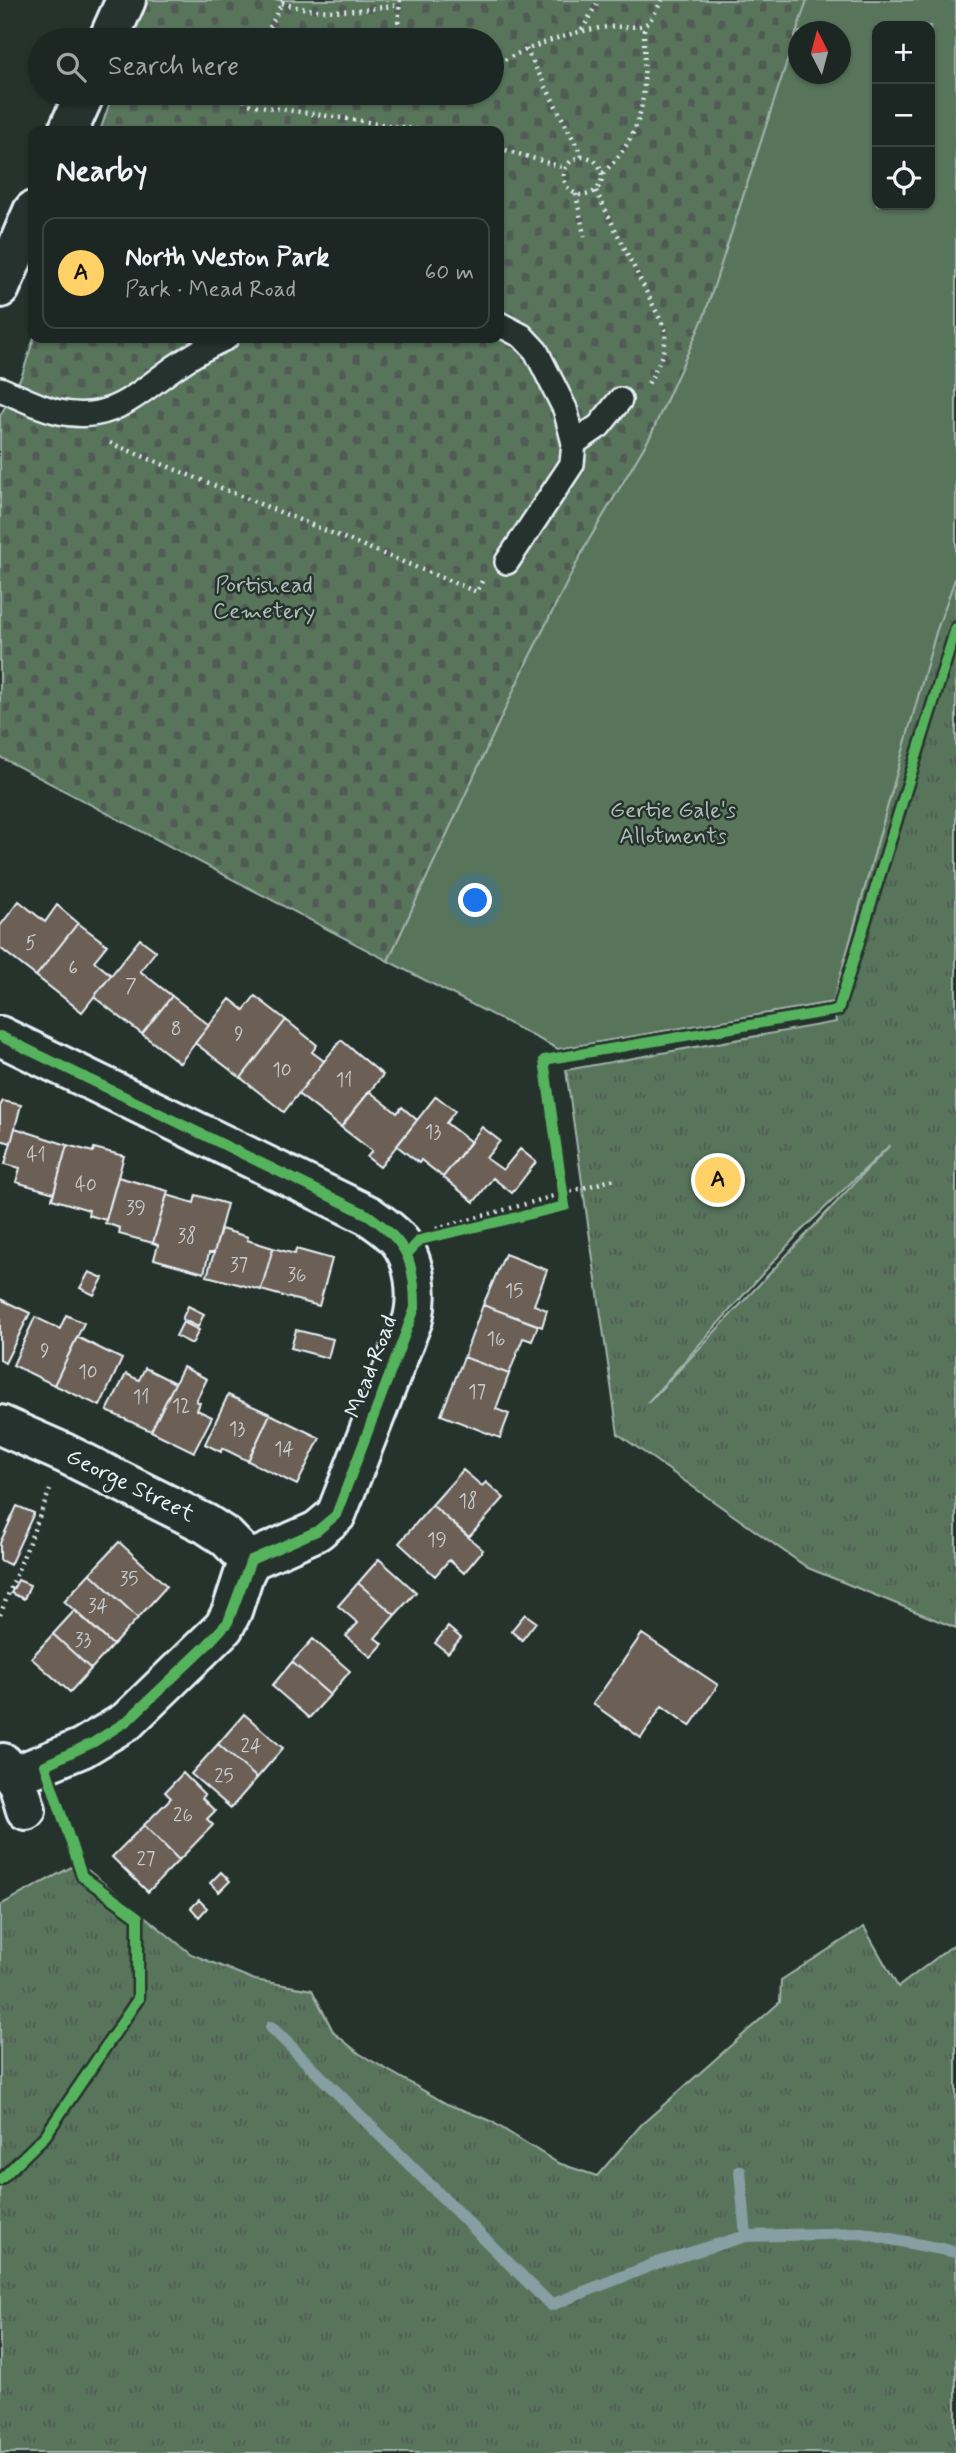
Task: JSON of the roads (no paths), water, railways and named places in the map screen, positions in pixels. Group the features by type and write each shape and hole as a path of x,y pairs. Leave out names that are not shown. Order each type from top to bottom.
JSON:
{"street":[{"path":"113,28 126,0"},
{"path":"70,126 80,105"},
{"path":"0,288 28,224"},
{"name":"Mead Road","path":"0,1036 368,1215 398,1239 412,1271 415,1297 413,1318 340,1508 332,1520 317,1531 260,1555 250,1562"},
{"name":"George Street","path":"0,1425 64,1453 206,1524 226,1537 250,1562"},
{"path":"11,1778 82,1748 127,1721 224,1627 233,1611 250,1562"}],"lane":[{"path":"504,327 522,337 536,351 565,410 574,443 572,464 507,562"},
{"path":"0,389 55,411 78,413 110,410 126,404 193,355 216,343"},
{"path":"574,443 599,426 620,400"}],"waterway":[{"path":"271,2027 551,2305 657,2263 746,2236 861,2233 956,2252"},
{"path":"740,2171 746,2236"}],"place":[{"name":"North Weston Park","path":"718,1180"}],"park label":[{"name":"Portishead Cemetery","path":"264,599"},
{"name":"Gertie Gale's Allotments","path":"673,824"}]}
